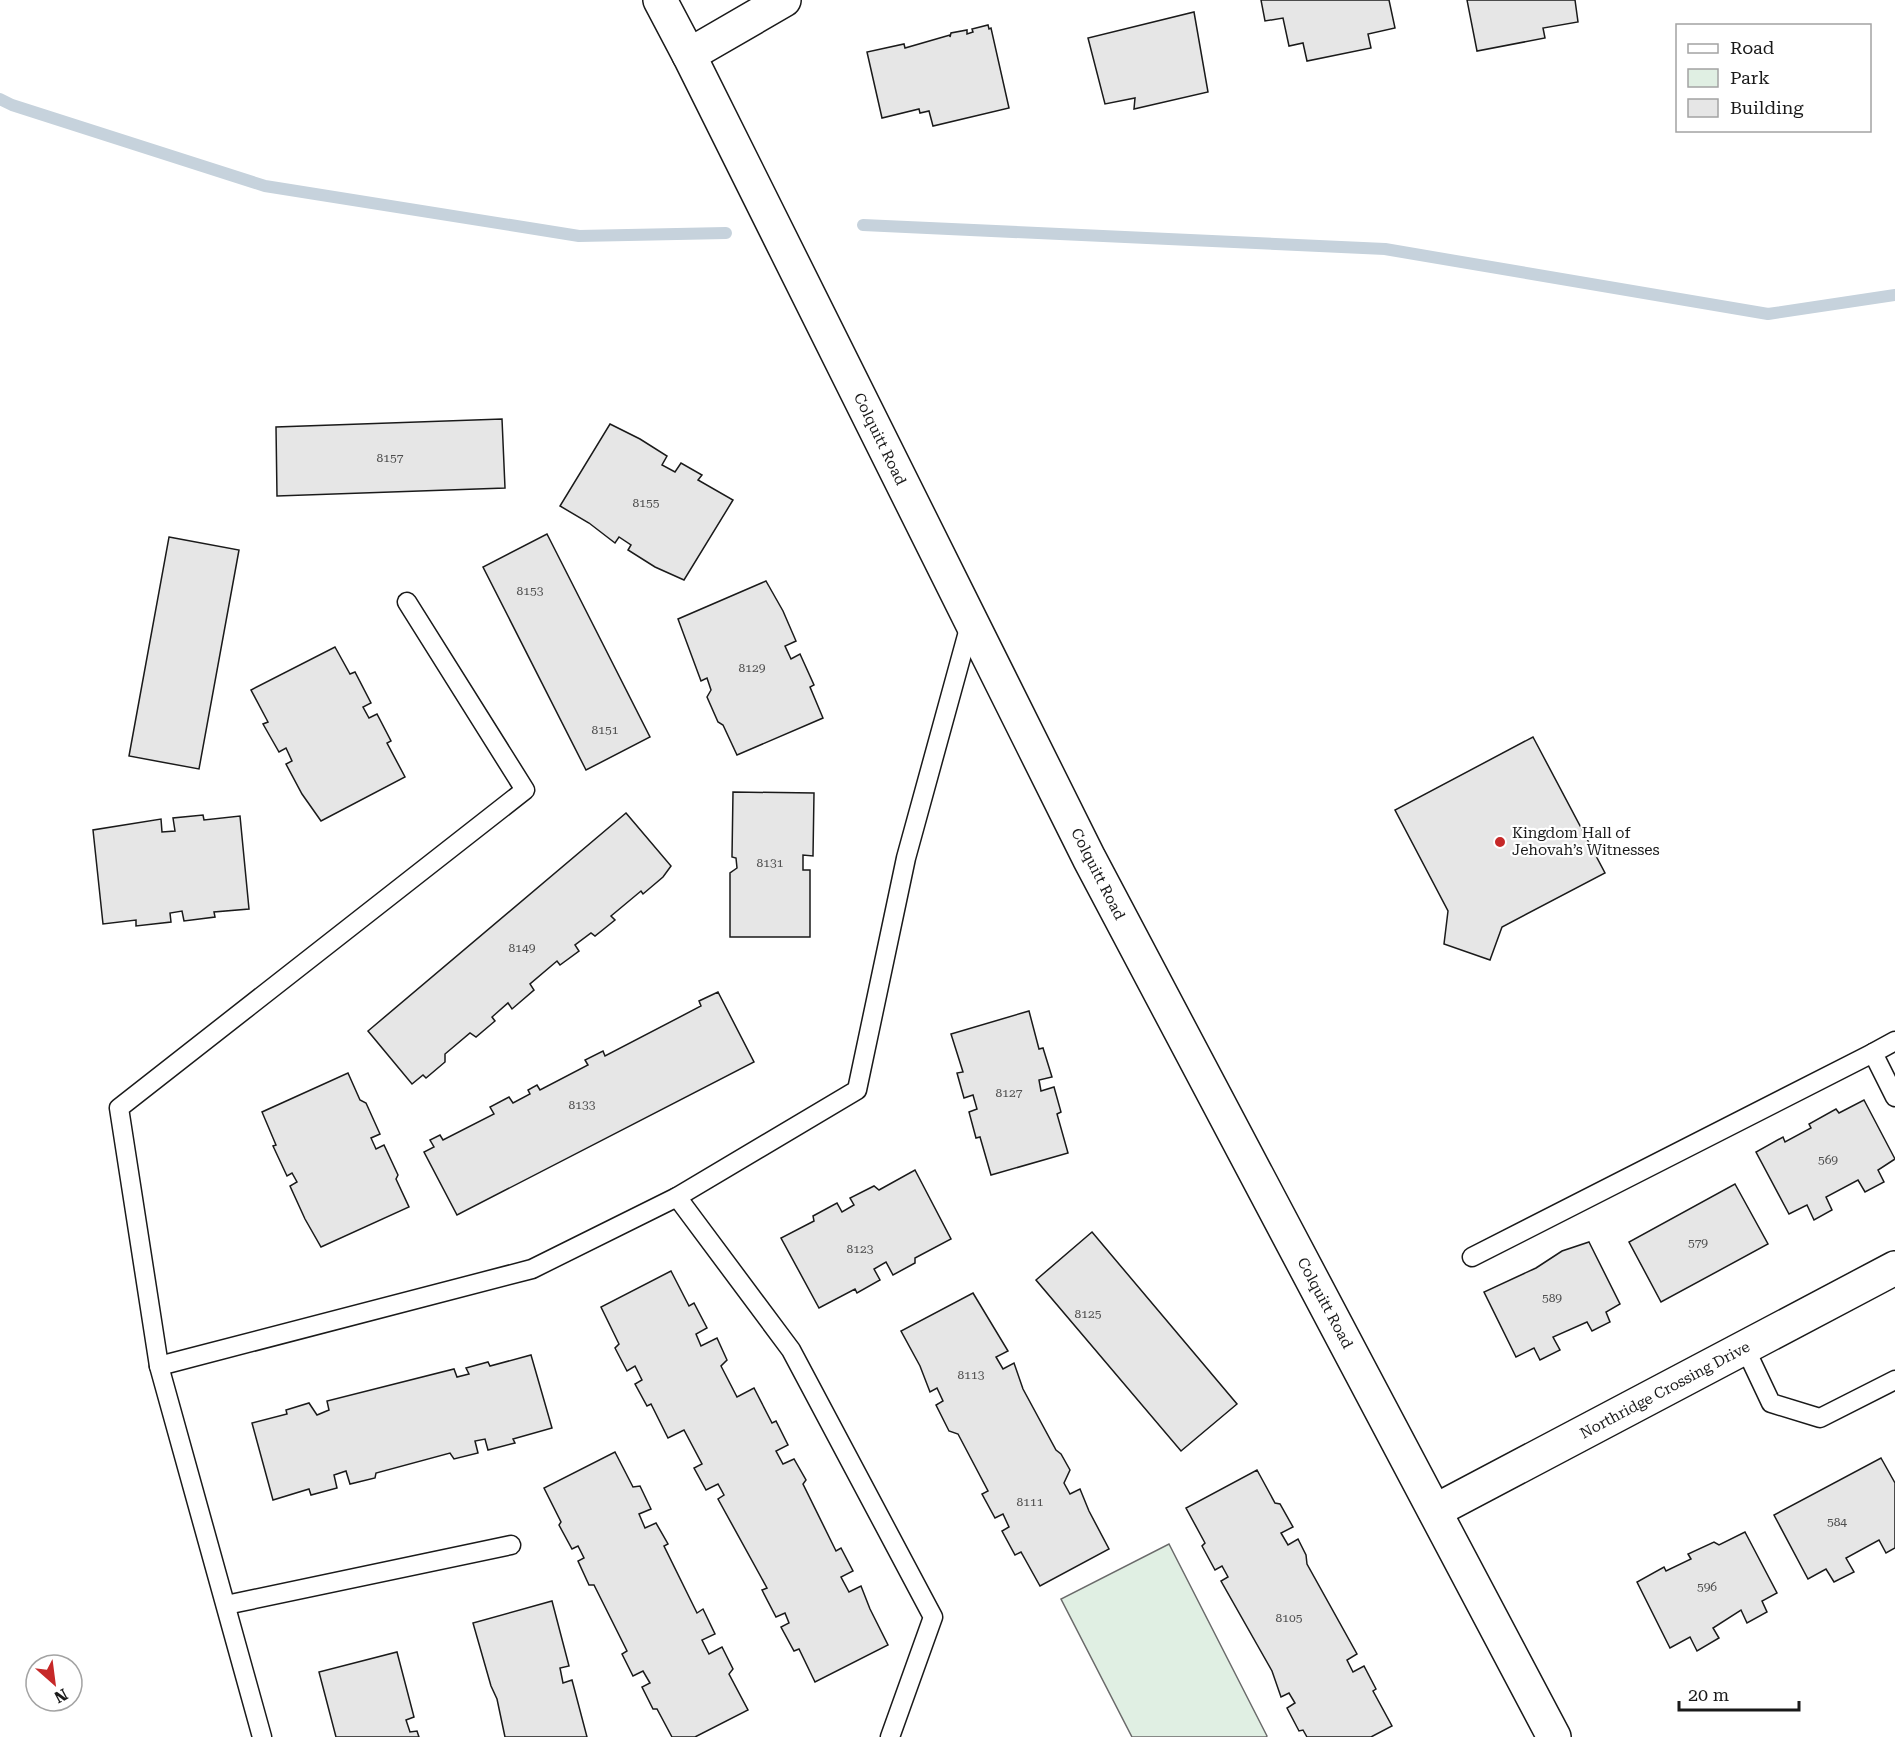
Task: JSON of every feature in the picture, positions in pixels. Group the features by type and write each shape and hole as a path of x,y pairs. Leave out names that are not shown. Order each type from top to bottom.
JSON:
{"street":[{"name":"Colquitt Road","path":"660,0 1094,868 1554,1737"},
{"path":"689,55 784,0"},
{"name":"Northridge Crossing Drive","path":"1435,1511 1895,1268"}],"lane":[{"path":"262,1737 159,1366 119,1108 525,790 407,602"},
{"path":"159,1366 532,1269 677,1197 857,1090 906,858 971,621"},
{"path":"1472,1257 1895,1041"},
{"path":"1873,1053 1895,1097"},
{"path":"677,1197 791,1350 933,1617 890,1737"},
{"path":"1744,1348 1771,1403 1820,1418 1895,1380"},
{"path":"226,1605 511,1545"}],"green space":[{"path":"1169,1544 1266,1737 1132,1737 1061,1599"}],"building":[{"path":"1261,0 1389,0 1395,28 1368,34 1371,48 1307,61 1303,43 1289,46 1283,18 1265,21"},
{"path":"1467,0 1575,0 1578,22 1543,28 1545,38 1477,51"},
{"path":"1194,12 1208,92 1134,109 1135,98 1105,104 1088,38"},
{"path":"988,25 989,29 991,28 1009,108 933,126 929,111 920,113 919,109 882,118 867,52 904,44 905,48 950,35 950,37 951,33 967,30 967,34 973,32 972,29"},
{"path":"502,419 505,488 277,496 276,427"},
{"path":"610,424 667,456 662,465 675,472 681,463 702,475 698,480 733,500 684,580 655,567 628,550 631,545 619,537 615,543 589,523 560,506"},
{"path":"547,534 650,737 586,770 483,567"},
{"path":"169,537 239,550 199,769 129,756"},
{"path":"766,581 796,641 785,646 791,659 800,654 814,685 810,687 823,718 737,755 707,697 711,690 707,678 701,681 678,619"},
{"path":"335,647 350,674 355,672 371,703 363,707 369,718 377,714 391,741 387,743 405,777 321,821 302,794 286,764 292,761 286,748 279,752 263,724 268,722 251,690"},
{"name":"Kingdom Hall of Jehovah’s Witnesses","path":"1533,737 1605,873 1502,927 1490,960 1444,944 1448,911 1395,810"},
{"path":"733,792 814,793 813,856 803,855 803,870 810,870 810,937 730,937 730,873 737,868 736,858 732,857"},
{"path":"626,813 671,866 663,877 643,894 641,891 611,916 615,920 595,936 591,933 575,945 579,951 560,965 557,961 530,984 534,990 512,1009 508,1003 492,1017 495,1021 476,1037 470,1033 445,1054 445,1062 426,1078 423,1075 412,1084 368,1031"},
{"path":"203,815 204,820 240,816 249,909 214,912 215,917 184,921 182,911 170,913 171,922 136,926 136,920 103,924 93,830 161,819 162,832 175,831 173,818"},
{"path":"718,992 754,1062 457,1215 424,1152 434,1147 430,1140 440,1135 443,1140 494,1114 490,1107 509,1097 513,1103 530,1094 528,1090 537,1085 540,1090 588,1065 585,1060 603,1051 605,1056 701,1006 699,1001"},
{"path":"1029,1011 1039,1049 1043,1048 1052,1077 1039,1080 1041,1091 1054,1087 1061,1112 1057,1114 1068,1153 991,1175 980,1137 976,1138 969,1112 977,1109 973,1095 964,1098 957,1073 963,1072 951,1034"},
{"path":"348,1073 360,1100 366,1103 380,1134 371,1138 376,1149 384,1145 409,1207 321,1247 290,1186 297,1182 292,1173 287,1176 273,1146 276,1145 262,1112"},
{"path":"1864,1100 1895,1159 1878,1170 1884,1182 1865,1192 1858,1180 1826,1197 1832,1210 1814,1220 1807,1205 1789,1214 1756,1152 1783,1137 1785,1142 1811,1128 1809,1124 1836,1109 1839,1113"},
{"path":"915,1170 951,1239 915,1258 915,1263 893,1275 886,1262 874,1269 880,1280 857,1293 855,1289 819,1308 781,1238 814,1221 813,1216 837,1203 842,1212 854,1205 850,1198 874,1186 879,1190"},
{"path":"1735,1184 1768,1244 1661,1302 1629,1242"},
{"path":"1092,1232 1237,1404 1181,1451 1036,1280"},
{"path":"1589,1242 1620,1304 1606,1312 1610,1322 1592,1331 1587,1322 1553,1337 1560,1350 1540,1360 1534,1348 1516,1357 1484,1292 1536,1268 1562,1251"},
{"path":"671,1271 689,1306 694,1303 707,1328 696,1334 701,1346 717,1338 727,1360 721,1366 737,1397 754,1388 772,1423 776,1421 788,1445 776,1451 783,1464 794,1459 806,1480 803,1484 836,1551 841,1548 853,1571 841,1577 849,1592 861,1586 888,1645 815,1682 799,1649 794,1651 781,1627 789,1623 785,1613 776,1617 762,1590 767,1588 718,1499 724,1495 718,1484 706,1490 694,1468 702,1464 684,1430 668,1438 651,1404 647,1406 635,1384 642,1380 635,1366 627,1371 615,1348 619,1344 601,1307"},
{"path":"973,1293 1008,1351 996,1357 1003,1369 1014,1363 1023,1389 1056,1450 1061,1454 1070,1470 1064,1483 1070,1494 1080,1489 1109,1549 1040,1586 1021,1552 1015,1555 1002,1531 1009,1527 1003,1514 995,1518 982,1494 988,1491 958,1434 949,1431 936,1405 943,1401 937,1388 930,1392 920,1366 901,1331"},
{"path":"531,1355 552,1428 513,1439 515,1443 488,1450 485,1439 475,1441 478,1453 454,1459 450,1453 376,1473 375,1478 350,1484 346,1471 334,1475 337,1488 311,1495 309,1489 273,1500 252,1423 287,1414 286,1410 309,1403 317,1415 329,1410 327,1401 454,1369 457,1377 469,1374 466,1368 488,1362 490,1366"},
{"path":"615,1452 633,1487 640,1486 651,1509 639,1514 645,1528 656,1523 668,1544 664,1546 697,1613 703,1609 715,1634 702,1640 709,1654 722,1647 733,1669 729,1674 748,1710 695,1737 672,1737 657,1709 653,1709 642,1687 650,1683 643,1671 633,1676 622,1654 627,1651 594,1585 589,1585 578,1561 584,1558 578,1546 572,1549 559,1525 561,1522 544,1488"},
{"path":"1881,1458 1895,1483 1895,1548 1886,1553 1879,1540 1846,1558 1854,1572 1834,1582 1826,1569 1808,1579 1774,1515"},
{"path":"1257,1470 1275,1503 1280,1504 1293,1527 1281,1533 1288,1545 1298,1539 1306,1555 1307,1564 1357,1654 1347,1660 1353,1672 1364,1666 1376,1689 1373,1691 1392,1726 1371,1737 1307,1737 1303,1730 1299,1731 1287,1708 1295,1703 1289,1693 1281,1697 1272,1671 1221,1581 1228,1577 1222,1566 1215,1570 1202,1546 1205,1543 1186,1508"},
{"path":"1745,1532 1777,1593 1762,1601 1767,1612 1747,1623 1741,1610 1713,1628 1719,1638 1697,1651 1690,1637 1670,1648 1637,1582 1664,1567 1666,1571 1691,1559 1688,1554 1714,1542 1719,1545"},
{"path":"552,1601 569,1666 560,1668 563,1683 572,1680 587,1737 505,1737 497,1699 491,1686 473,1623"},
{"path":"397,1652 414,1717 406,1720 410,1732 417,1731 419,1737 336,1737 319,1672"}],"waterway":[{"path":"0,99 12,105 265,186 579,236 726,233"},
{"path":"863,225 1385,249 1768,314 1895,295"}],"place":[{"name":"Kingdom Hall of Jehovah’s Witnesses","path":"1500,842"}]}
